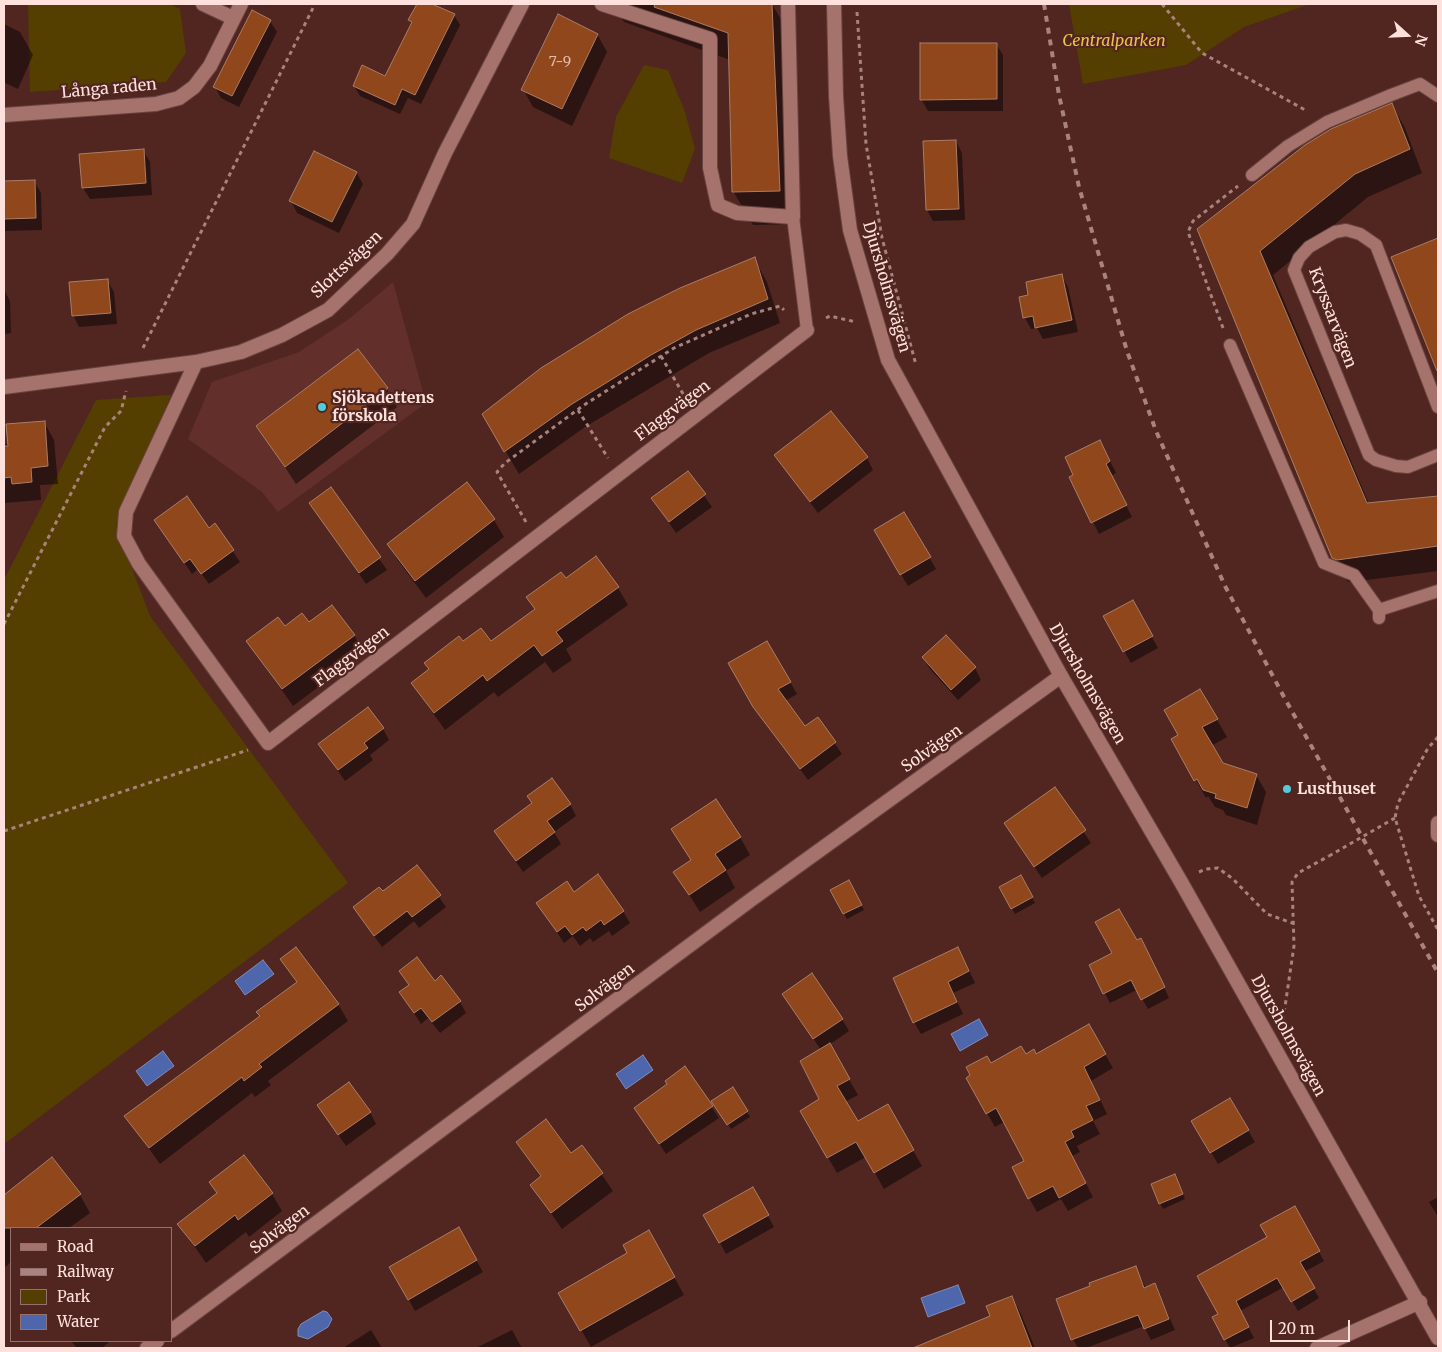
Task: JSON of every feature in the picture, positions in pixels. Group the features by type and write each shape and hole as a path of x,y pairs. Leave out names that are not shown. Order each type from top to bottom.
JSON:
{"street":[{"path":"203,4 233,18"},
{"name":"Långa raden","path":"4,115 156,104 179,98 194,87 210,66 241,4"},
{"name":"Slottsvägen","path":"4,387 196,362 241,352 282,335 328,310 387,254 413,224 445,153 522,4"},
{"path":"602,4 710,39 710,168 718,205 737,213 793,217 788,4"},
{"name":"Djursholmsvägen","path":"834,4 836,96 840,156 850,230 888,360 1062,676 1420,1302 1438,1338"},
{"name":"Flaggvägen","path":"268,743 807,330"},
{"path":"196,362 126,512 124,536 139,564 268,743"},
{"name":"Solvägen","path":"172,1330 752,899 1062,676"},
{"path":"1438,823 1438,835"},
{"path":"1317,1348 1420,1302"}],"lane":[{"path":"1252,175 1288,146 1327,122 1420,84 1438,96"},
{"path":"793,217 807,330"},
{"name":"Kryssarvägen","path":"1438,407 1376,245 1360,234 1346,230 1335,232 1309,246 1299,258 1294,270 1369,455 1376,460 1396,466 1408,467 1438,455"},
{"path":"1230,345 1324,563 1354,575 1379,614 1438,591"}],"path":[{"path":"4,624 105,427 121,411 131,371 315,4"},
{"path":"856,4 866,144 882,238 919,374"},
{"path":"1162,4 1202,53 1327,122"},
{"path":"1230,345 1188,232 1193,221 1252,175"},
{"path":"536,538 497,472 505,463 578,410 661,356 751,314 780,306 807,330 830,316 862,323"},
{"path":"661,356 696,415"},
{"path":"578,410 618,475"},
{"path":"1438,737 1428,748 1398,803 1395,818 1419,896 1438,930"},
{"path":"4,831 268,743"},
{"path":"1277,1015 1282,1023 1294,946 1295,924 1292,882 1294,877 1298,872 1395,818"},
{"path":"1181,882 1206,869 1218,868 1233,879 1266,914 1295,924"}],"shaded area":[{"path":"393,282 426,403 278,512 262,492 188,439 212,382 299,352 349,319"}],"green space":[{"path":"28,4 170,4 180,9 186,53 166,82 30,92"},
{"name":"Centralparken","path":"1069,4 1310,4 1244,27 1186,65 1083,84"},
{"path":"644,65 668,70 685,112 695,149 682,183 609,158 616,117"},
{"path":"171,395 116,526 150,616 348,883 4,1144 4,580 96,400"}],"water":[{"path":"263,960 274,974 245,995 235,981"},
{"path":"979,1019 988,1035 960,1051 951,1034"},
{"path":"163,1051 174,1066 147,1086 136,1071"},
{"path":"643,1055 653,1070 626,1089 616,1074"},
{"path":"958,1285 965,1303 928,1317 921,1298"},
{"path":"323,1311 327,1312 332,1319 328,1327 308,1339 298,1336 298,1329 301,1324"}],"building":[{"path":"417,4 432,4 455,14 415,95 402,89 395,105 353,86 362,65 385,76 412,22 408,20"},
{"path":"655,4 772,4 780,191 732,192 728,33 654,7"},
{"path":"252,10 271,20 232,96 213,87"},
{"path":"558,14 598,34 562,109 521,90"},
{"path":"920,43 997,43 997,99 920,100"},
{"path":"1392,103 1410,149 1355,174 1260,251 1367,503 1438,496 1438,546 1337,560 1332,558 1197,229 1305,145 1331,129"},
{"path":"956,140 959,209 926,210 923,141"},
{"path":"144,149 146,183 82,188 79,154"},
{"path":"314,151 357,172 332,222 289,201"},
{"path":"35,180 36,218 4,219 4,181"},
{"path":"1438,238 1438,371 1437,371 1391,257"},
{"path":"755,257 768,299 696,330 651,355 572,404 504,452 482,414 541,368 628,314 680,288"},
{"path":"1062,274 1072,320 1035,328 1033,316 1023,318 1019,297 1028,295 1026,282"},
{"path":"108,279 111,313 72,316 69,282"},
{"name":"Sjökadettens förskola","path":"358,349 388,388 285,467 256,426"},
{"path":"831,411 868,457 810,502 774,455"},
{"path":"45,421 48,466 31,468 32,482 12,484 11,477 4,478 4,446 8,446 6,424"},
{"path":"1100,440 1110,461 1106,464 1127,505 1091,523 1069,477 1073,475 1065,457"},
{"path":"688,471 706,494 669,522 651,498"},
{"path":"467,482 495,519 415,581 387,544"},
{"path":"331,487 381,557 359,573 309,503"},
{"path":"187,496 209,528 215,523 234,550 201,574 190,559 184,563 154,520"},
{"path":"904,512 931,557 900,575 874,530"},
{"path":"596,556 619,587 556,632 563,641 542,656 534,645 487,681 483,675 434,713 411,683 429,669 424,663 459,636 463,641 481,628 491,641 535,609 526,597 561,572 566,578"},
{"path":"1133,600 1153,636 1123,652 1103,616"},
{"path":"332,605 355,635 282,689 246,641 278,617 285,626 302,613 309,622"},
{"path":"946,635 976,667 951,690 922,657"},
{"path":"767,641 791,682 778,689 805,726 818,717 836,742 800,769 753,707 728,663"},
{"path":"1200,689 1218,719 1202,727 1223,763 1257,774 1247,808 1215,798 1216,794 1203,790 1197,779 1194,781 1171,739 1178,735 1164,710"},
{"path":"368,707 384,728 364,743 368,748 338,770 318,744"},
{"path":"552,778 571,804 547,821 555,832 516,861 494,831 532,803 527,796"},
{"path":"1055,787 1086,830 1034,867 1004,823"},
{"path":"716,799 741,837 715,854 726,870 689,895 673,872 691,860 671,829"},
{"path":"417,865 441,895 412,917 407,911 374,936 353,907 379,887 383,891"},
{"path":"598,874 624,911 604,925 601,920 586,931 583,927 572,935 565,926 557,932 536,903 567,881 574,892"},
{"path":"1021,875 1033,897 1011,909 999,887"},
{"path":"849,880 862,905 843,914 830,890"},
{"path":"1119,909 1137,940 1141,938 1165,987 1141,1000 1131,980 1103,994 1089,965 1112,953 1095,922"},
{"path":"296,947 339,1004 259,1064 262,1067 244,1081 242,1077 149,1148 124,1116 260,1016 256,1012 297,982 280,959"},
{"path":"958,947 969,971 948,982 957,1002 913,1023 893,978"},
{"path":"417,957 435,981 441,975 461,1001 432,1022 421,1008 414,1013 399,992 409,985 399,971"},
{"path":"812,973 843,1019 813,1039 782,994"},
{"path":"1089,1024 1106,1054 1084,1067 1100,1100 1086,1106 1093,1120 1071,1131 1074,1137 1065,1142 1086,1183 1059,1198 1053,1186 1028,1199 1012,1167 1024,1161 996,1108 986,1114 966,1078 970,1075 966,1067 987,1056 991,1063 1021,1046 1026,1054 1034,1049 1036,1054"},
{"path":"830,1043 850,1079 837,1086 858,1121 888,1104 914,1150 874,1173 856,1142 827,1158 800,1111 819,1099 800,1061"},
{"path":"685,1066 713,1106 659,1144 634,1108 667,1084 665,1081"},
{"path":"349,1082 371,1112 338,1135 317,1105"},
{"path":"733,1087 748,1111 727,1125 711,1101"},
{"path":"1230,1098 1249,1130 1210,1153 1191,1121"},
{"path":"546,1119 571,1153 582,1145 603,1173 551,1213 530,1185 541,1176 516,1142"},
{"path":"244,1155 273,1193 238,1220 235,1215 195,1246 177,1224 217,1193 209,1182"},
{"path":"52,1157 81,1194 37,1227 10,1228 4,1228 4,1195"},
{"path":"1175,1174 1183,1194 1159,1204 1151,1184"},
{"path":"753,1187 769,1215 719,1243 703,1215"},
{"path":"1295,1206 1320,1251 1300,1262 1315,1288 1291,1302 1277,1278 1236,1301 1249,1327 1224,1340 1212,1317 1218,1314 1197,1276 1267,1237 1260,1225"},
{"path":"459,1227 477,1260 408,1300 389,1267"},
{"path":"649,1230 675,1277 580,1331 558,1293 627,1253 623,1245"},
{"path":"1136,1266 1144,1288 1155,1283 1169,1319 1144,1329 1138,1315 1071,1340 1056,1299 1090,1286 1089,1283"},
{"path":"1012,1296 1032,1348 913,1348 990,1316 986,1306"}],"railway":[{"path":"1044,4 1059,95 1079,187 1127,351 1156,431 1225,586 1284,697 1438,973"}],"place":[{"name":"Sjökadettens förskola","path":"322,407"},
{"name":"Lusthuset","path":"1287,789"}]}
